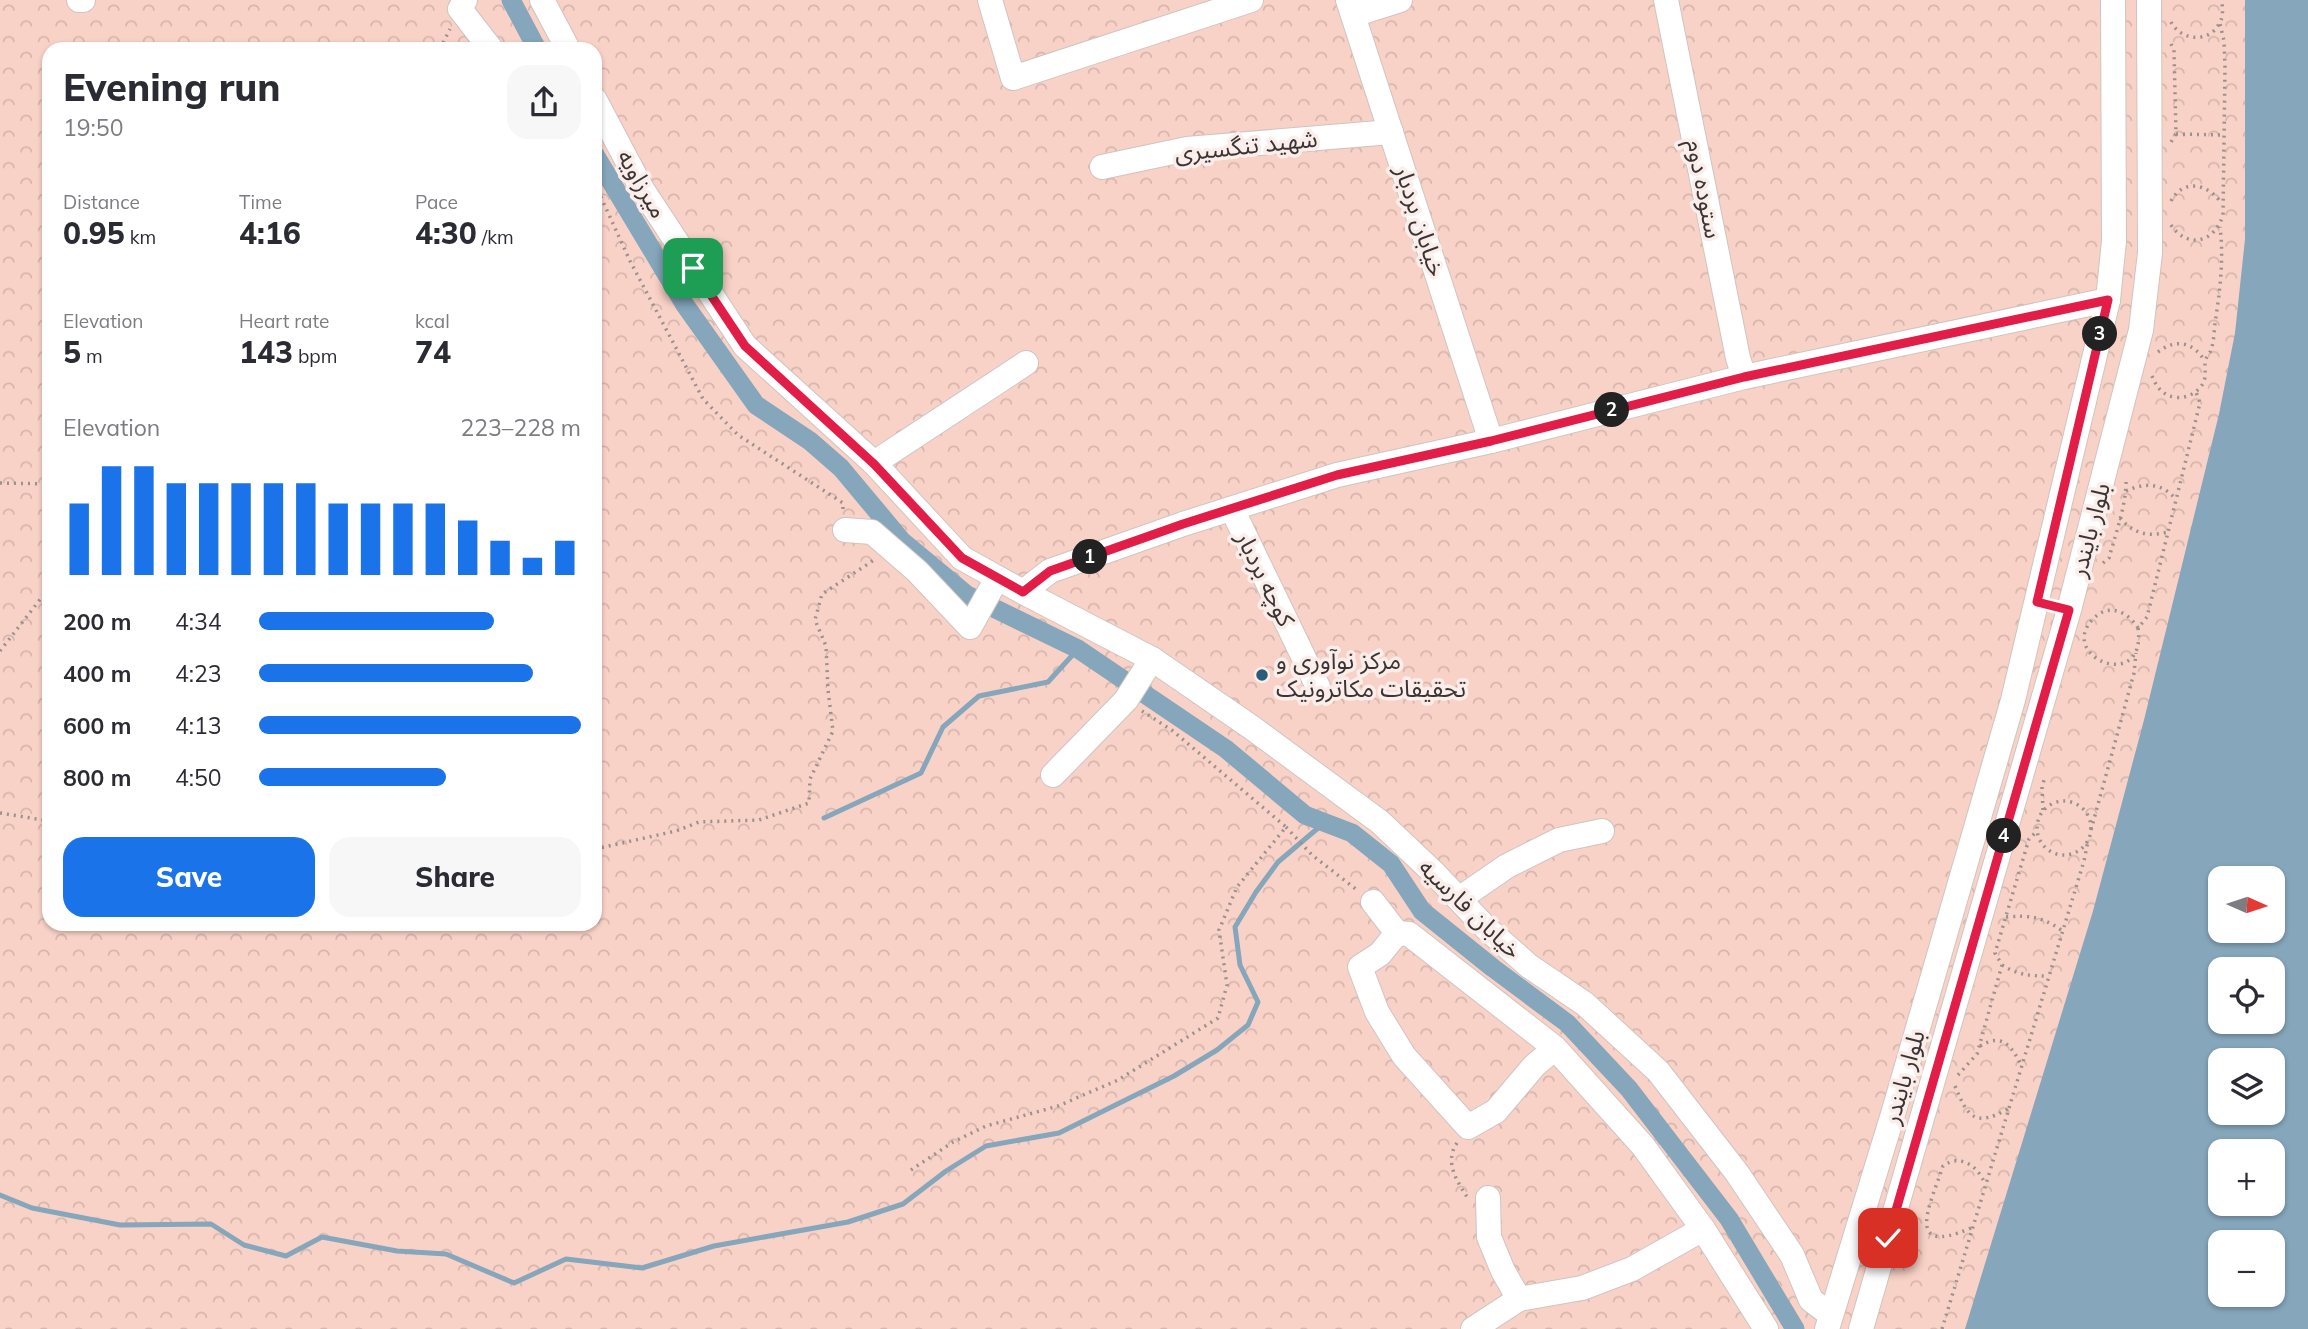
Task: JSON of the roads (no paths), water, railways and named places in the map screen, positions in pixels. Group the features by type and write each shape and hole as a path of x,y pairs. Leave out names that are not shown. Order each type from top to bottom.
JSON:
{"street":[{"path":"465,0 460,9 486,42"},
{"path":"542,0 564,42"},
{"path":"990,0 1013,78 1251,0"},
{"path":"1351,7 1400,0"},
{"name":"بلوار بایندر","path":"1829,1322 1901,1088 2012,700 2108,300 2114,241 2113,0"},
{"name":"ستوده دوم","path":"1670,1 1738,358 1744,377"},
{"name":"خیابان بردبار","path":"1351,7 1491,441"},
{"name":"بلوار بایندر","path":"1861,1329 2069,610 2141,330 2150,253 2159,7"},
{"name":"میرزاویه","path":"602,113 642,189 745,346 874,464 962,558 989,593 1023,592"},
{"name":"شهید تنگسیری","path":"1102,167 1187,149 1391,132"},
{"path":"1023,592 1050,571 1337,475 1491,441 1744,377 2108,300"},
{"path":"874,464 1026,363"},
{"name":"کوچه بردبار","path":"1231,509 1318,687"},
{"path":"845,530 872,532 893,549 970,628 989,593"},
{"name":"خیابان فارسیه","path":"1023,592 1138,681 1251,727 1380,822 1486,928 1529,966 1585,1004 1658,1071 1751,1194 1792,1255 1811,1300 1829,1322"},
{"path":"2037,602 2069,610"},
{"path":"1053,775 1138,681"},
{"path":"1459,899 1507,866 1559,840 1602,831"},
{"path":"1373,902 1397,933 1380,954 1360,967 1377,1012 1404,1056 1468,1127 1496,1111 1534,1066 1555,1048"},
{"name":"خیابان فارسیه","path":"1397,933 1409,934 1555,1048 1643,1146 1703,1229 1766,1329"},
{"path":"1488,1210 1489,1237 1503,1271 1519,1299"},
{"path":"1473,1329 1519,1299 1582,1287 1632,1269 1703,1229"}],"water":[{"path":"2245,0 2308,0 2308,1329 1965,1329 2093,911 2144,720 2219,414 2235,333 2245,239"}],"waterway":[{"path":"511,0 533,42"},
{"path":"602,167 685,305 756,405 810,441 841,468 902,541 967,595 1078,649 1226,749 1305,815 1352,833 1391,864 1422,911 1567,1023 1629,1089 1729,1219 1795,1329"},
{"path":"824,818 921,773 943,727 979,696 1048,682 1078,649"},
{"path":"0,1195 32,1208 120,1225 211,1224 244,1245 286,1256 322,1237 397,1251 446,1254 514,1283 566,1259 642,1268 714,1246 848,1222 903,1204 946,1171 986,1146 1059,1133 1174,1076 1217,1050 1248,1025 1258,1002 1240,965 1235,927 1278,862 1324,823"}],"place":[{"name":"مرکز نوآوری و تحقیقات مکاترونیک","path":"1262,675"}]}
